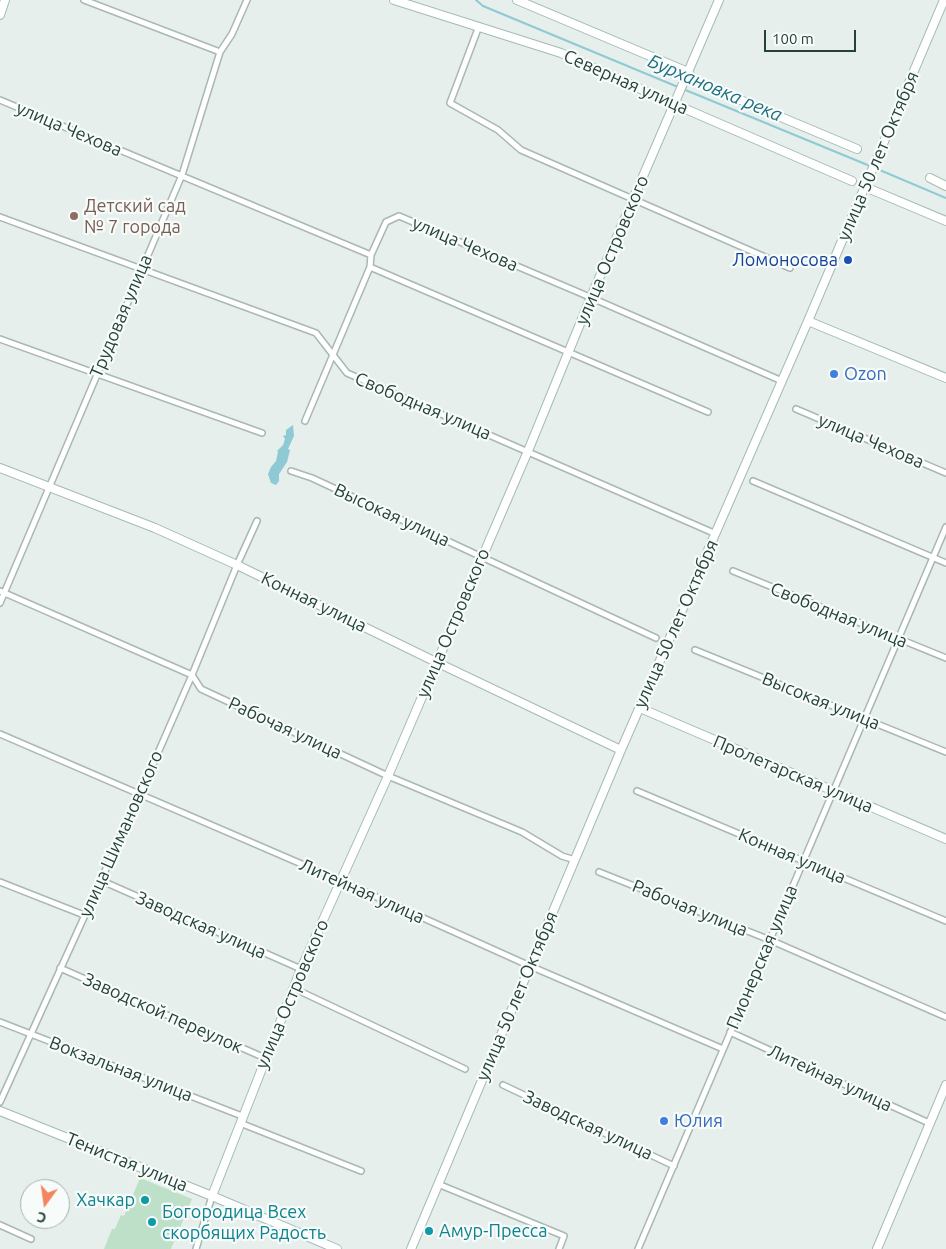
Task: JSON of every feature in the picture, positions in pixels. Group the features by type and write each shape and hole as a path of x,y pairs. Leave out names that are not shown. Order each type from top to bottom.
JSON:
{"street":[{"path":"0,15 5,0"},
{"path":"84,0 220,52"},
{"name":"Трудовая улица","path":"0,603 2,592 182,175 220,52 232,34 247,0"},
{"name":"Северная улица","path":"394,0 561,53 852,181"},
{"path":"517,0 687,75 695,81 857,149"},
{"name":"улица Островского","path":"196,1249 212,1196 293,988 388,776 719,0"},
{"name":"улица 50 лет Октября","path":"411,1249 621,750 808,321 944,0"},
{"path":"479,26 450,103 498,130 521,150 790,268"},
{"name":"улица Чехова","path":"0,100 371,255 386,222 399,216 591,297 782,381"},
{"path":"930,178 946,186"},
{"path":"865,187 946,221"},
{"name":"Свободная улица","path":"0,217 316,333 347,374 716,534"},
{"path":"305,421 370,267 371,255"},
{"path":"370,267 708,412"},
{"path":"808,321 946,378"},
{"path":"0,339 262,433"},
{"name":"улица Чехова","path":"796,409 946,472"},
{"name":"Конная улица","path":"0,468 155,528 621,750"},
{"name":"Высокая улица","path":"291,472 312,478 656,638"},
{"path":"753,481 946,563"},
{"name":"улица Шимановского","path":"0,1102 140,794 192,675 236,565 257,521"},
{"name":"Пионерская улица","path":"638,1249 946,528"},
{"name":"Свободная улица","path":"733,571 946,658"},
{"name":"Рабочая улица","path":"2,592 192,675 201,688 388,776 522,832 562,856 575,860"},
{"name":"Высокая улица","path":"695,650 946,752"},
{"name":"Пролетарская улица","path":"640,708 946,839"},
{"name":"Литейная улица","path":"0,734 723,1049"},
{"name":"Конная улица","path":"637,791 946,921"},
{"name":"Рабочая улица","path":"599,872 770,940 946,1017"},
{"name":"Заводская улица","path":"100,880 301,969"},
{"path":"0,882 84,915"},
{"name":"Заводской переулок","path":"60,968 265,1058"},
{"path":"293,988 465,1069"},
{"name":"Вокзальная улица","path":"0,1022 361,1171"},
{"name":"Литейная улица","path":"730,1032 929,1123"},
{"name":"Заводская улица","path":"503,1085 674,1166"},
{"path":"877,1249 946,1085"},
{"name":"Тенистая улица","path":"0,1111 212,1196 337,1249"},
{"path":"438,1184 564,1236 559,1249"},
{"path":"0,1225 31,1239"}],"green space":[{"path":"140,1178 192,1199 171,1249 104,1249 112,1229 115,1229 121,1215 124,1216"}],"water":[{"path":"293,425 294,436 288,449 290,450 287,462 279,474 279,481 276,485 271,483 268,474 276,461 277,451 283,445 285,439 283,436 286,435 286,430"}],"waterway":[{"name":"Бурхановка река","path":"476,0 483,6 678,87"},
{"name":"Бурхановка река","path":"683,89 870,166"},
{"name":"Бурхановка река","path":"875,168 946,198"}],"place":[{"name":"Детский сад № 7 города","path":"74,216"},
{"name":"Ломоносова","path":"848,260"},
{"name":"Ozon","path":"834,374"},
{"name":"Юлия","path":"664,1121"},
{"name":"Хачкар","path":"145,1200"},
{"name":"Богородица Всех скорбящих Радость","path":"152,1222"},
{"name":"Амур-Пресса","path":"429,1231"}]}
